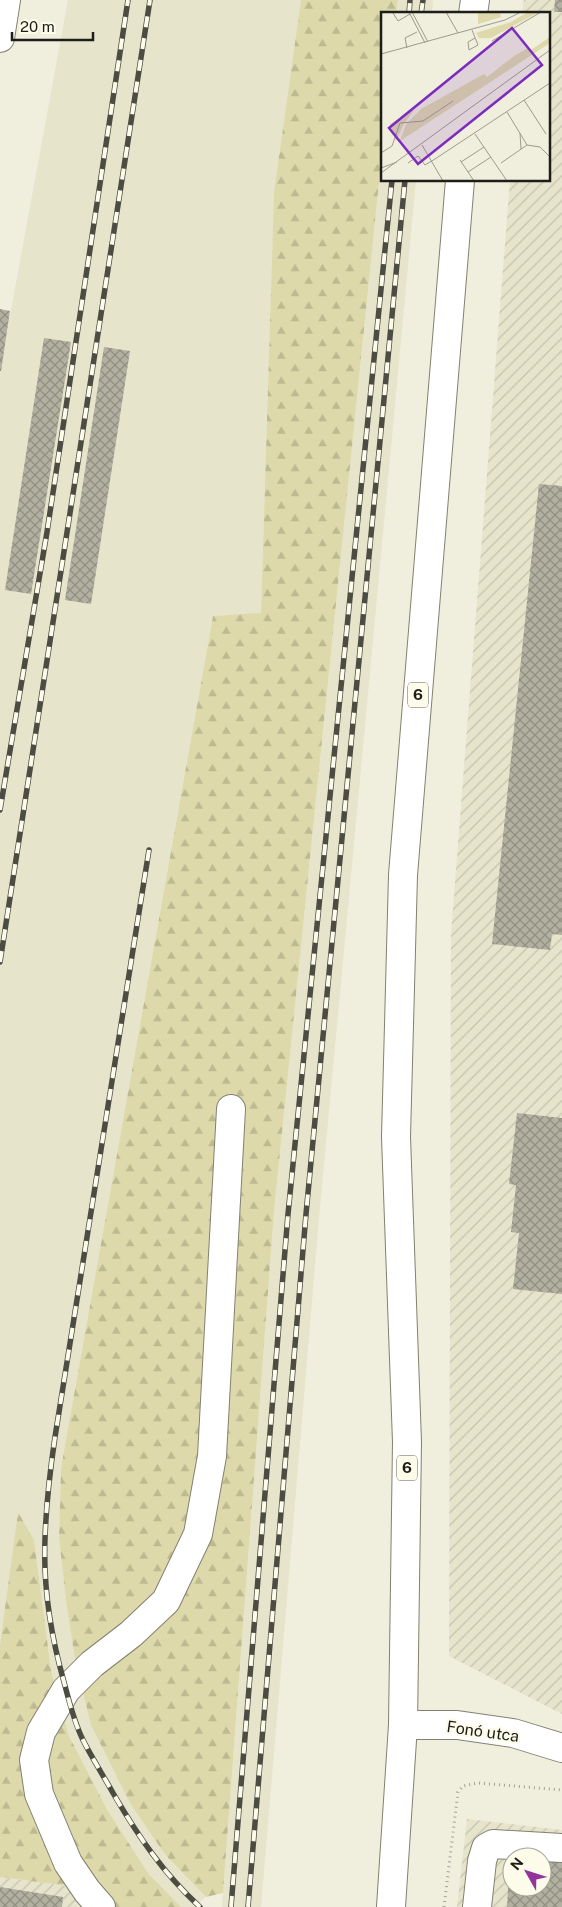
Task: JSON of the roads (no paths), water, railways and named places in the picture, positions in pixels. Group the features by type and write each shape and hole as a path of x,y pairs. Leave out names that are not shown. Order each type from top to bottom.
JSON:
{"main road":[{"path":"0,38 6,0"},
{"name":"6","path":"391,1907 403,1725 407,1442 396,1137 403,875 460,181"},
{"path":"101,1907 87,1891 68,1863 39,1794 34,1760 41,1732 66,1690 92,1664 131,1634 166,1601 198,1534 212,1456 231,1109"},
{"name":"Fonó utca","path":"403,1725 457,1725 513,1733 562,1748"},
{"path":"478,1907 482,1861 486,1848 493,1844 562,1848"}],"railway":[{"path":"0,810 47,532 128,0"},
{"path":"0,962 150,0"},
{"path":"409,12 410,0"},
{"path":"421,12 423,0"},
{"path":"231,1907 288,1214 392,181"},
{"path":"248,1907 306,1214 405,181"},
{"path":"149,850 53,1450 46,1514 45,1576 49,1612 59,1665 72,1711 83,1740 122,1809 142,1839 174,1881 200,1907"}]}
